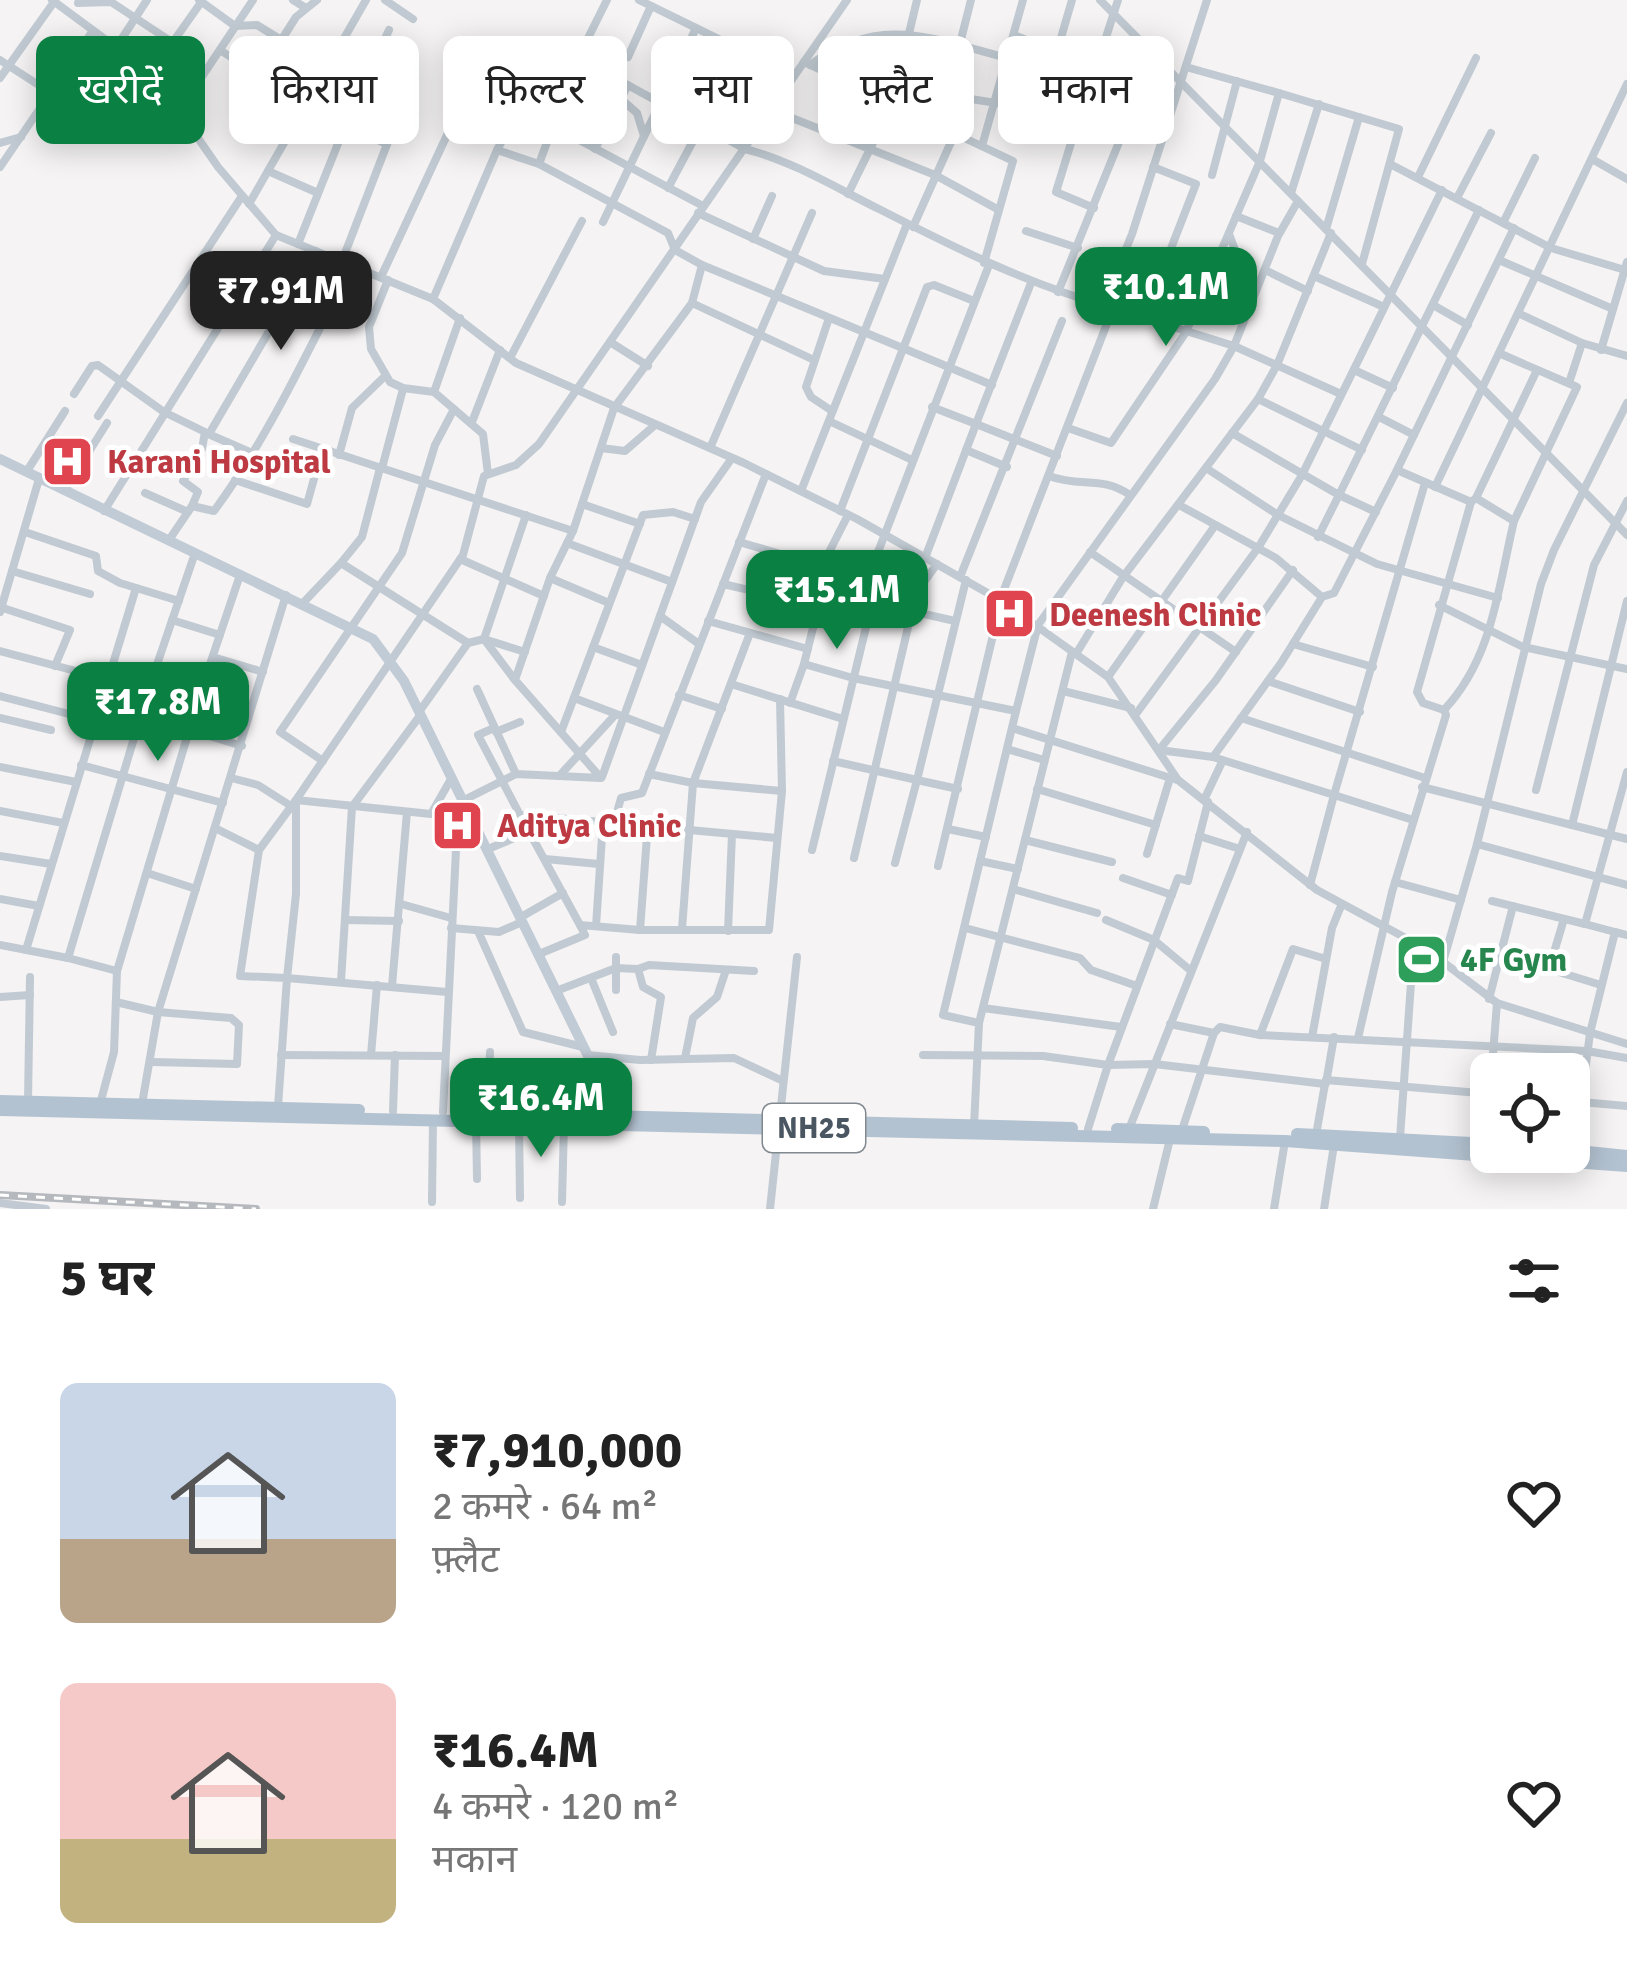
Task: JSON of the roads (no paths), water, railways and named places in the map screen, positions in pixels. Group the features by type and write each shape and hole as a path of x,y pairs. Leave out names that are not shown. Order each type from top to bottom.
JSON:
{"main road":[{"name":"NH25","path":"0,1106 28,1102 438,1116"},
{"name":"NH25","path":"0,1106 1129,1129 1176,1135 1316,1135 1470,1143"},
{"name":"NH25","path":"526,1118 564,1123 620,1120"},
{"name":"NH25","path":"779,1122 1176,1135 1627,1166"},
{"path":"1590,1153 1627,1156"}],"street":[{"path":"124,36 147,0"},
{"path":"205,72 253,0"},
{"path":"293,0 307,8"},
{"path":"284,36 317,0"},
{"path":"345,36 366,0"},
{"path":"589,36 607,0"},
{"path":"639,0 713,36"},
{"path":"794,76 847,0"},
{"path":"908,36 917,0"},
{"path":"961,36 970,0"},
{"path":"1018,36 1013,34 1022,0"},
{"path":"1062,36 1072,0"},
{"path":"1100,0 1135,36"},
{"path":"1107,36 1118,0"},
{"path":"1000,600 1068,428 1207,0"},
{"path":"0,78 4,63 52,1 97,36"},
{"path":"70,15 79,1 109,1 162,36"},
{"path":"176,36 201,1 235,26 257,25 277,36"},
{"path":"389,1 413,19"},
{"path":"628,57 651,6"},
{"path":"693,36 697,28"},
{"path":"386,36 389,30"},
{"path":"89,36 92,32"},
{"path":"807,63 854,40 909,33 921,36"},
{"path":"220,50 229,56"},
{"path":"1418,177 1476,58"},
{"path":"4,63 36,83"},
{"path":"807,63 818,68"},
{"path":"1186,67 1399,129 1362,263"},
{"path":"1174,77 1627,535"},
{"path":"1212,176 1238,81"},
{"path":"1310,885 1399,569 1430,485 1485,389 1627,84"},
{"path":"628,85 651,98"},
{"path":"982,146 998,89"},
{"path":"1068,428 1111,443 1186,332 1260,161 1279,93"},
{"path":"974,98 998,102"},
{"path":"627,104 637,113 645,137"},
{"path":"979,1023 944,1015 1038,625 1234,346 1295,197 1319,104"},
{"path":"0,166 36,115"},
{"path":"974,1126 979,1023 1074,652 1258,399 1277,365 1314,276 1359,117"},
{"path":"794,119 935,175 1000,210"},
{"path":"603,222 651,124"},
{"path":"1457,198 1491,133"},
{"path":"0,143 22,136"},
{"path":"866,583 974,302 1013,161 974,142"},
{"path":"203,144 276,235 433,298 511,358 574,391 710,448 844,513 1000,600 1108,677 1174,779 1147,854"},
{"path":"98,416 283,144"},
{"path":"298,244 337,144"},
{"path":"145,493 190,509 214,511 236,480 347,262 387,144"},
{"path":"443,144 384,278 368,333 370,350 385,376 403,388 434,392 472,422 486,441 488,474 475,499 460,559 260,850 240,976 447,992"},
{"path":"433,298 500,144"},
{"path":"539,164 546,144"},
{"path":"586,144 793,258 833,274 885,279"},
{"path":"595,149 598,144"},
{"path":"668,188 692,144"},
{"path":"736,144 766,154 1031,283 1234,346 1341,394"},
{"path":"488,474 528,457 748,144"},
{"path":"848,194 872,144"},
{"path":"801,491 885,279 950,144"},
{"path":"1071,144 1056,192 1094,208"},
{"path":"1058,292 1119,144"},
{"path":"497,150 539,164 668,233 675,250 702,265 992,385"},
{"path":"1503,223 1534,158"},
{"path":"1592,159 1627,178"},
{"path":"1390,164 1551,248 1626,266 1601,350"},
{"path":"1144,318 1196,184 1154,167"},
{"path":"268,171 318,193"},
{"path":"1134,711 1258,548 1302,475 1442,190"},
{"path":"753,239 772,196"},
{"path":"1318,537 1479,210"},
{"path":"710,448 812,213"},
{"path":"1236,216 1279,233"},
{"path":"511,358 582,221"},
{"path":"1088,1129 1178,878 1188,881 1217,759 1322,597 1334,593 1514,228"},
{"path":"1027,231 1078,248"},
{"path":"1229,233 1253,300"},
{"path":"104,511 276,235"},
{"path":"169,541 198,492 183,481 207,433 316,250"},
{"path":"1498,260 1613,309"},
{"path":"515,680 614,408 692,303 702,265"},
{"path":"1265,270 1308,291"},
{"path":"1314,276 1384,308"},
{"path":"227,278 241,290"},
{"path":"925,557 1031,283"},
{"path":"580,925 769,930 785,701 808,649 825,567 868,440 930,284 974,302"},
{"path":"692,303 814,360"},
{"path":"1432,305 1468,325"},
{"path":"1520,314 1582,343 1627,356"},
{"path":"434,392 460,318"},
{"path":"830,318 807,391 830,416 912,460"},
{"path":"895,863 963,579 1062,321"},
{"path":"610,342 648,366"},
{"path":"1569,383 1582,343"},
{"path":"472,422 501,350"},
{"path":"1444,710 1470,678 1489,632 1514,521 1577,386 1501,354"},
{"path":"74,394 95,364 164,412 252,453"},
{"path":"1354,370 1393,388"},
{"path":"1444,710 1423,704 1417,692 1445,582 1473,500 1538,370"},
{"path":"339,455 352,408 385,376"},
{"path":"302,604 362,537 403,388"},
{"path":"1258,399 1362,450"},
{"path":"1443,962 1477,844 1523,646 1554,550 1627,403"},
{"path":"932,406 1057,456"},
{"path":"322,761 280,732 406,542 438,436 454,409"},
{"path":"55,666 70,630 1,605 25,532 33,476 65,411"},
{"path":"1379,417 1414,435"},
{"path":"64,491 107,423"},
{"path":"601,448 625,452 655,425"},
{"path":"1616,426 1627,431"},
{"path":"1232,433 1376,512"},
{"path":"293,440 573,531"},
{"path":"236,480 307,504 322,450"},
{"path":"966,450 1006,467"},
{"path":"601,778 619,716 703,499 716,487 732,458"},
{"path":"0,459 373,639 404,681 620,1120"},
{"path":"1206,468 1318,537 1399,569 1498,598"},
{"path":"1397,470 1514,521"},
{"path":"596,926 599,864 608,822 621,798 640,796 766,474"},
{"path":"1049,476 1074,484 1105,481 1130,495"},
{"path":"1537,790 1594,566 1627,501"},
{"path":"582,504 640,524"},
{"path":"1179,506 1293,570 1322,597"},
{"path":"561,732 646,512 676,513 695,520"},
{"path":"484,639 526,515"},
{"path":"1108,677 1214,527"},
{"path":"25,532 96,556 98,571 178,601"},
{"path":"740,542 877,586 812,850"},
{"path":"567,543 672,582"},
{"path":"1090,552 1235,652"},
{"path":"68,958 148,690 195,553"},
{"path":"460,559 544,596"},
{"path":"341,563 468,643"},
{"path":"854,858 916,593 937,564"},
{"path":"1159,750 1293,570"},
{"path":"12,571 89,594"},
{"path":"100,1105 114,1052 117,971 241,574"},
{"path":"550,578 609,603"},
{"path":"722,584 866,625"},
{"path":"26,950 136,588"},
{"path":"141,1106 158,1012 286,595"},
{"path":"1571,825 1584,791 1627,601"},
{"path":"1439,605 1523,646 1627,669"},
{"path":"911,611 956,621"},
{"path":"660,616 699,644"},
{"path":"172,620 220,635"},
{"path":"708,621 808,649"},
{"path":"938,866 994,631"},
{"path":"682,929 694,783 750,633"},
{"path":"484,639 601,778"},
{"path":"341,981 352,807 468,643 484,639 524,652"},
{"path":"1293,644 1372,667"},
{"path":"592,647 642,665"},
{"path":"0,652 148,690"},
{"path":"213,656 262,671"},
{"path":"803,664 1016,711"},
{"path":"1268,681 1360,712"},
{"path":"731,684 843,719"},
{"path":"477,689 516,774"},
{"path":"1063,691 1134,711"},
{"path":"679,695 722,709"},
{"path":"0,698 96,721"},
{"path":"574,698 664,732"},
{"path":"1358,1038 1395,882 1444,710"},
{"path":"141,715 242,746"},
{"path":"560,775 578,751 619,716"},
{"path":"0,718 52,730"},
{"path":"1241,718 1486,804 1627,838"},
{"path":"520,722 478,735 585,935 538,953"},
{"path":"1012,728 1174,779 1310,885 1341,906 1414,941 1493,1001 1627,1044"},
{"path":"1007,749 1044,760"},
{"path":"1159,750 1258,769 1413,820"},
{"path":"833,761 958,789"},
{"path":"82,765 223,803"},
{"path":"0,767 76,782"},
{"path":"1585,923 1627,772"},
{"path":"462,800 516,774 601,778"},
{"path":"649,774 782,790"},
{"path":"231,778 258,785 293,803 430,814 451,779"},
{"path":"1037,789 1156,824"},
{"path":"278,1108 296,893 293,803"},
{"path":"0,811 63,823"},
{"path":"392,986 406,812"},
{"path":"520,815 608,822 647,836 689,830 777,838"},
{"path":"214,828 260,850"},
{"path":"948,829 986,837"},
{"path":"488,849 529,832"},
{"path":"1129,1129 1247,832"},
{"path":"728,931 732,834"},
{"path":"640,930 647,836"},
{"path":"1199,836 1240,849"},
{"path":"1024,840 1112,862"},
{"path":"1477,844 1627,885"},
{"path":"432,1202 456,850"},
{"path":"0,856 51,864"},
{"path":"544,860 599,864"},
{"path":"980,861 1018,868"},
{"path":"147,873 196,889"},
{"path":"1124,878 1172,895"},
{"path":"1395,882 1461,900"},
{"path":"1013,889 1097,913"},
{"path":"401,904 478,931 499,932 563,893"},
{"path":"0,899 39,906"},
{"path":"1492,901 1627,935"},
{"path":"1312,1036 1341,906"},
{"path":"1493,1053 1493,1001 1513,906"},
{"path":"1549,969 1564,919"},
{"path":"345,920 399,921"},
{"path":"1106,920 1154,940 1190,970"},
{"path":"965,928 1079,958 1091,970 1137,986"},
{"path":"478,931 524,1032 586,1051 651,1060 739,1059 783,1082"},
{"path":"1587,1051 1615,932"},
{"path":"1400,1138 1414,941"},
{"path":"0,945 117,971"},
{"path":"1260,1035 1293,949 1326,959"},
{"path":"1500,955 1601,985"},
{"path":"770,1209 797,957"},
{"path":"556,991 616,963 638,970 649,965 754,971"},
{"path":"616,963 616,990"},
{"path":"638,970 644,988 661,997 651,1060"},
{"path":"685,1058 693,1018 717,997 726,970"},
{"path":"28,1102 30,977"},
{"path":"590,978 613,1032"},
{"path":"370,1055 377,985"},
{"path":"0,997 30,995"},
{"path":"116,1002 158,1012 235,1020 239,1025 240,1058 233,1065 152,1062"},
{"path":"983,1008 1121,1027"},
{"path":"1170,1024 1214,1033"},
{"path":"1153,1209 1176,1135 1220,1027 1260,1035 1587,1051 1627,1058"},
{"path":"1316,1135 1334,1037"},
{"path":"477,1179 490,1052"},
{"path":"923,1054 1043,1056 1470,1093"},
{"path":"281,1055 445,1056"},
{"path":"393,1111 395,1055"},
{"path":"520,1198 532,1067"},
{"path":"1590,1103 1627,1106"},
{"path":"562,1202 564,1123"},
{"path":"1274,1209 1285,1141"},
{"path":"1324,1209 1334,1144"},
{"path":"0,1203 46,1209"}],"railway":[{"path":"0,1195 256,1209"}],"place":[{"name":"Karani Hospital","path":"68,461"},
{"name":"Deenesh Clinic","path":"1010,614"},
{"name":"Aditya Clinic","path":"458,825"},
{"name":"4F Gym","path":"1421,959"}]}
